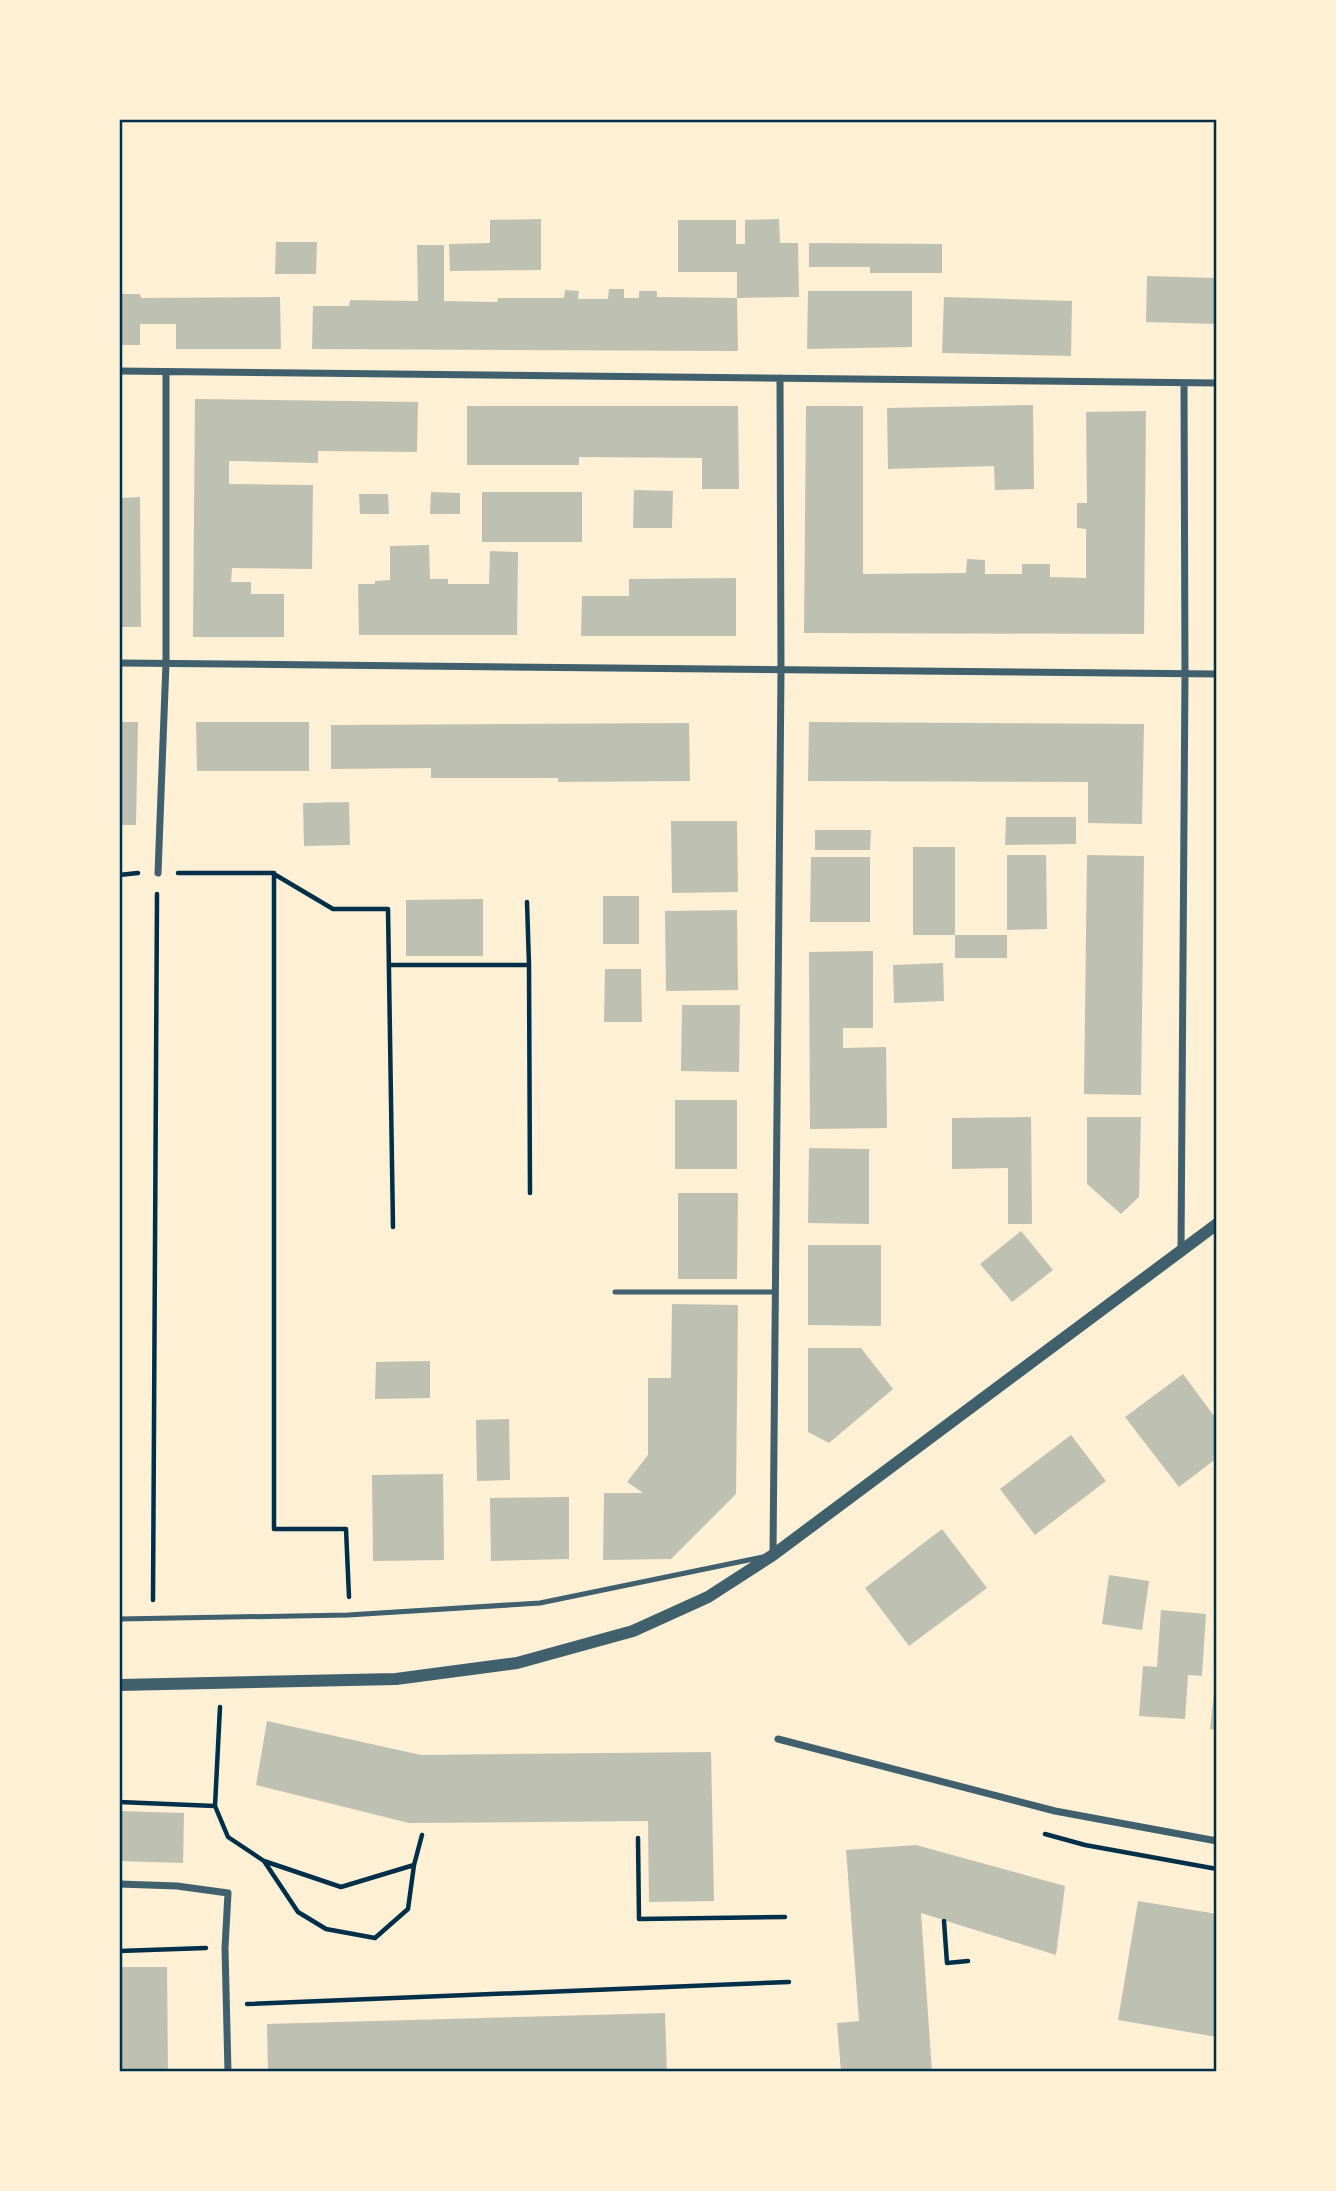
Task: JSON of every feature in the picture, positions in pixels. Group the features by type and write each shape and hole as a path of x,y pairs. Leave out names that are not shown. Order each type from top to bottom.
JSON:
{"street":[{"path":"119,371 1217,383"},
{"path":"158,873 166,663 166,372"},
{"path":"773,1555 781,671 780,378"},
{"path":"1181,1252 1184,383"},
{"path":"119,663 1217,674"},
{"path":"119,1685 396,1679 517,1663 633,1631 708,1597 773,1555 1217,1224"},
{"path":"778,1740 1055,1811 1217,1841"},
{"path":"119,1884 177,1886 228,1893 225,1948 228,2072"}],"lane":[{"path":"615,1292 775,1292"},
{"path":"119,1619 348,1615 540,1603 773,1555"}],"path":[{"path":"153,1618 158,873 274,873 332,909 388,909 393,1227"},
{"path":"274,873 274,1529 346,1529 348,1615"},
{"path":"527,902 530,1193"},
{"path":"388,965 528,965"},
{"path":"221,1682 215,1806 228,1837 264,1861 341,1887 414,1865"},
{"path":"119,1802 215,1806"},
{"path":"264,1861 298,1913 326,1929 375,1938 408,1909 414,1865 422,1835"},
{"path":"638,1838 639,1919 785,1917"},
{"path":"944,1921 947,1963 968,1961"},
{"path":"119,1951 225,1948"},
{"path":"225,2004 789,1982"}],"building":[{"path":"541,219 541,270 450,271 449,244 490,243 490,220"},
{"path":"779,219 780,243 798,243 799,297 737,298 737,272 678,272 678,220 736,220 736,244 745,244 745,220"},
{"path":"276,242 317,242 316,274 275,274"},
{"path":"809,243 942,244 942,273 870,273 870,267 809,267"},
{"path":"417,245 444,245 444,301 497,302 498,298 564,298 565,290 579,291 578,299 608,299 609,289 624,289 624,298 639,298 639,291 657,291 657,297 737,298 738,351 312,349 313,306 349,306 350,300 418,301"},
{"path":"1147,276 1217,278 1217,324 1146,322"},
{"path":"808,291 912,291 912,347 807,349"},
{"path":"119,294 140,294 141,298 280,297 281,349 176,349 176,324 140,324 140,345 119,345"},
{"path":"944,297 1072,301 1071,356 942,353"},
{"path":"195,399 418,402 417,452 318,451 318,463 229,461 229,484 313,485 312,569 232,568 231,582 251,582 251,594 284,594 284,637 193,637"},
{"path":"1033,405 1034,489 995,490 994,466 888,469 887,408"},
{"path":"467,406 738,406 739,489 702,489 702,458 579,457 579,465 467,465"},
{"path":"806,406 863,406 863,574 966,573 967,559 985,560 985,574 1022,574 1022,564 1050,564 1050,577 1086,578 1086,529 1077,528 1077,503 1087,503 1086,412 1146,411 1144,634 804,633"},
{"path":"634,490 673,491 672,528 633,528"},
{"path":"431,492 460,493 460,514 430,514"},
{"path":"482,492 582,492 582,542 482,542"},
{"path":"359,494 388,494 389,514 360,514"},
{"path":"140,497 141,627 119,627 119,498"},
{"path":"429,545 430,579 448,579 448,584 489,584 490,551 518,552 517,635 359,635 358,584 375,584 375,581 390,580 390,546"},
{"path":"736,578 736,636 581,636 582,596 629,596 629,579"},
{"path":"119,722 138,722 136,825 119,825"},
{"path":"196,722 309,722 309,771 197,771"},
{"path":"809,722 1144,724 1142,824 1088,823 1088,782 808,781"},
{"path":"689,723 690,781 558,782 558,778 431,778 431,768 331,769 331,725"},
{"path":"349,802 350,845 304,846 303,803"},
{"path":"1006,817 1076,817 1076,844 1005,845"},
{"path":"671,821 737,821 738,892 672,893"},
{"path":"815,830 871,830 870,850 815,850"},
{"path":"913,847 955,847 955,935 913,935"},
{"path":"1007,855 1046,855 1047,929 1007,930"},
{"path":"1087,855 1144,856 1141,1095 1084,1094"},
{"path":"811,857 870,857 870,922 810,922"},
{"path":"603,896 639,896 639,944 603,944"},
{"path":"483,899 483,956 406,956 406,900"},
{"path":"737,910 738,990 666,991 665,911"},
{"path":"955,935 1007,935 1007,958 955,958"},
{"path":"873,951 873,1028 843,1028 843,1048 886,1047 887,1128 810,1129 809,952"},
{"path":"943,963 944,1001 894,1003 893,965"},
{"path":"605,969 641,969 642,1022 604,1022"},
{"path":"682,1005 740,1005 739,1072 681,1071"},
{"path":"675,1100 737,1100 737,1169 675,1169"},
{"path":"1031,1117 1032,1224 1008,1224 1008,1168 952,1169 952,1118"},
{"path":"1087,1117 1141,1117 1139,1197 1121,1214 1087,1184"},
{"path":"809,1148 869,1149 869,1224 808,1223"},
{"path":"678,1193 738,1193 737,1279 678,1279"},
{"path":"1021,1231 1053,1270 1012,1302 980,1264"},
{"path":"808,1245 881,1245 881,1326 808,1325"},
{"path":"672,1304 738,1305 736,1494 671,1559 603,1560 604,1493 643,1493 627,1482 648,1455 648,1378 671,1378"},
{"path":"808,1348 861,1348 893,1389 829,1443 808,1432"},
{"path":"430,1361 430,1398 375,1399 376,1362"},
{"path":"1183,1374 1217,1420 1217,1458 1179,1487 1125,1417"},
{"path":"509,1419 510,1480 477,1481 476,1420"},
{"path":"1071,1435 1106,1481 1035,1535 1000,1489"},
{"path":"443,1474 444,1560 373,1561 372,1475"},
{"path":"569,1497 569,1559 491,1561 490,1498"},
{"path":"942,1529 987,1588 909,1646 865,1588"},
{"path":"1109,1575 1149,1581 1142,1630 1102,1624"},
{"path":"1161,1610 1206,1614 1202,1676 1188,1675 1185,1719 1139,1716 1143,1666 1157,1667"},
{"path":"1215,1685 1217,1686 1217,1730 1210,1729"},
{"path":"267,1721 421,1755 711,1752 714,1901 649,1902 648,1821 409,1823 256,1785"},
{"path":"119,1811 184,1813 183,1863 119,1861"},
{"path":"916,1845 1065,1886 1056,1955 921,1913 932,2072 841,2072 837,2023 859,2021 846,1850"},
{"path":"1138,1901 1217,1914 1217,2037 1118,2020"},
{"path":"119,1967 167,1967 168,2072 119,2072"},
{"path":"665,2013 667,2072 268,2072 267,2024"}]}
